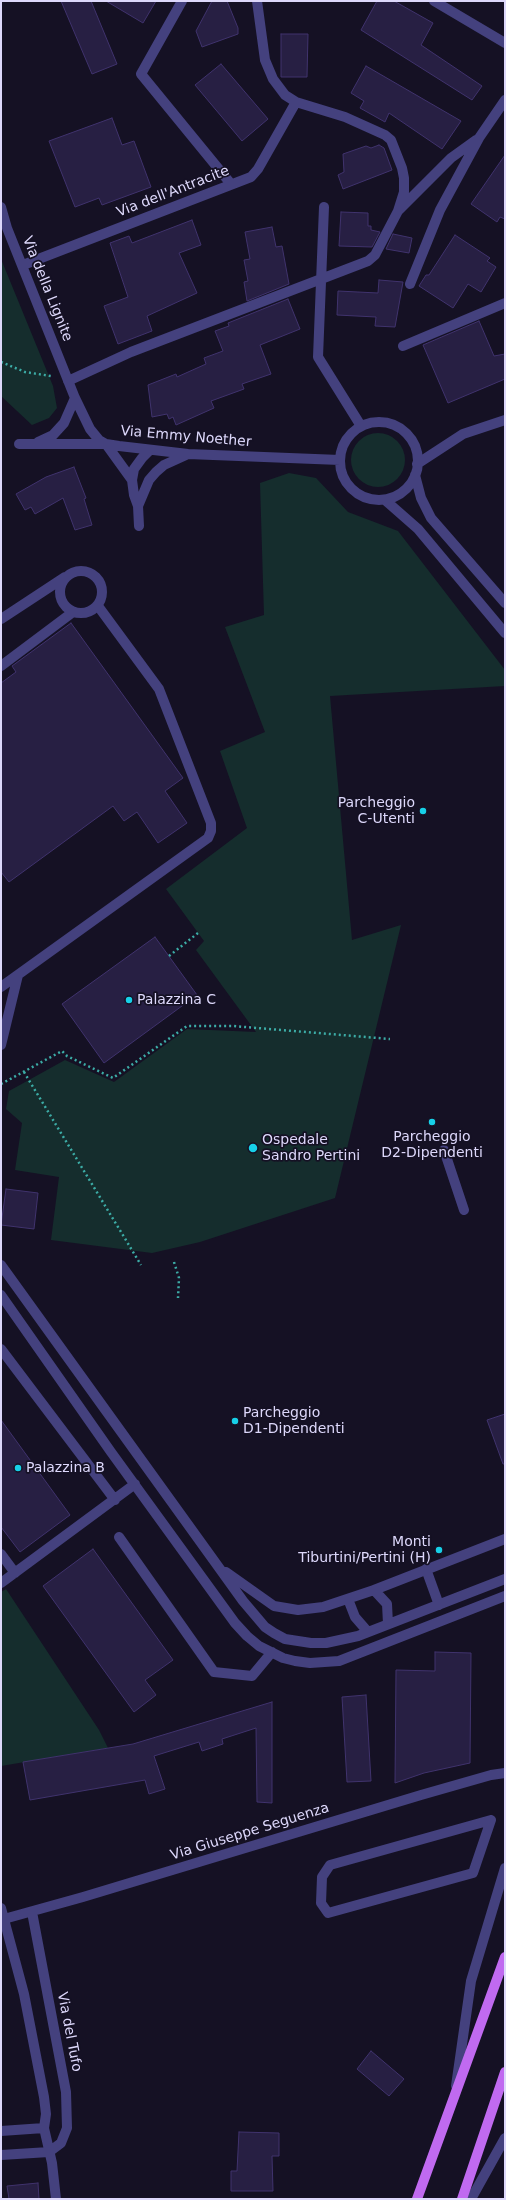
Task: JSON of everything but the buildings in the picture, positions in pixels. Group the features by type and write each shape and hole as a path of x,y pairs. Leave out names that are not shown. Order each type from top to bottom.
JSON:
{"main road":[{"path":"417,2199 505,1957"},
{"path":"462,2199 505,2072"}],"street":[{"path":"182,1 141,74 231,184"},
{"path":"68,381 131,352 372,259 398,211 404,192 404,178 402,168 391,140 345,117 296,102 281,91 266,65 257,1"},
{"path":"434,1 505,43"},
{"path":"410,284 440,210 479,138 505,100"},
{"name":"Via dell'Antracite","path":"23,265 251,177 258,169 296,102"},
{"path":"398,211 451,158 479,138"},
{"name":"Via della Lignite","path":"1,207 7,228 68,381"},
{"path":"324,207 318,357 361,426"},
{"path":"1,219 7,228"},
{"path":"403,346 505,303"},
{"name":"Via Emmy Noether","path":"68,381 90,429 106,444 188,454 340,460"},
{"path":"35,444 53,435 64,423 75,398"},
{"path":"417,464 463,434 505,420"},
{"path":"381,422 401,429 414,445 417,464 415,475 405,490 385,500 373,500 356,493 344,479 340,460 346,440 361,426 381,422"},
{"path":"19,444 106,444 124,465 132,480"},
{"path":"139,526 138,506 134,495 132,480 134,469 150,450"},
{"path":"138,506 149,480 156,472 164,464 188,454"},
{"path":"415,475 421,498 431,518 505,603"},
{"path":"385,500 418,529 505,633"},
{"path":"1,619 66,576 81,570 95,576 102,590 102,599 98,606 86,613 73,612 66,608 61,600 59,592 61,583 66,576"},
{"path":"1,987 208,838 211,831 210,823 159,689 98,606"},
{"path":"1,666 73,612"},
{"path":"2,1038 18,975"},
{"path":"444,1150 464,1210"},
{"path":"1,1265 219,1568 265,1628 285,1639 305,1643 326,1642 368,1632 423,1609 439,1605 505,1579"},
{"path":"1,1295 235,1623 247,1636 272,1652 283,1658 310,1663 339,1661 505,1596"},
{"path":"1,1349 115,1500"},
{"path":"1,1583 135,1484"},
{"path":"118,1538 214,1672 252,1676 272,1652"},
{"path":"219,1568 274,1606 298,1610 323,1607 348,1599 505,1539"},
{"path":"1,1554 15,1573"},
{"path":"426,1569 439,1605"},
{"path":"374,1590 387,1604 388,1624"},
{"path":"348,1599 355,1617 368,1632"},
{"name":"Via Giuseppe Seguenza","path":"4,1918 32,1912 415,1797 491,1775 505,1773"},
{"path":"491,1820 473,1873 328,1913 321,1903 322,1877 330,1865 491,1820"},
{"path":"454,2096 471,1981 505,1868"},
{"path":"1,1908 22,1987 44,2097 46,2114 44,2128 56,2199"},
{"name":"Via del Tufo","path":"32,1912 68,2102 68,2116 65,2135 61,2143 49,2152"},
{"path":"1,2131 44,2128"},
{"path":"471,2199 505,2138"},
{"path":"1,2155 49,2152"}],"path":[{"path":"1,362 24,372 51,376"},
{"path":"169,956 198,933"},
{"path":"1,1084 62,1050 67,1056 113,1078 187,1026 233,1026 390,1039"},
{"path":"24,1072 140,1265"},
{"path":"174,1262 180,1278 178,1298"}],"green space":[{"path":"1,259 53,386 57,408 49,418 32,425 1,396"},
{"path":"378,433 388,435 397,441 403,450 405,460 403,470 397,479 388,485 378,487 368,485 359,479 353,470 351,460 353,450 359,441 368,435"},
{"path":"289,473 316,478 348,512 398,531 505,670 505,686 330,696 352,940 401,925 335,1198 200,1242 152,1253 51,1240 59,1177 15,1170 22,1123 6,1109 9,1091 65,1060 114,1082 187,1029 256,1032 196,950 204,941 166,889 247,828 220,751 265,732 225,627 264,615 260,483"},
{"path":"6,1589 99,1730 108,1748 1,1766 1,1592"}],"place":[{"name":"Parcheggio C-Utenti","path":"423,811"},
{"name":"Palazzina C","path":"129,1000"},
{"name":"Parcheggio D2-Dipendenti","path":"432,1122"},
{"name":"Ospedale Sandro Pertini","path":"253,1148"},
{"name":"Parcheggio D1-Dipendenti","path":"235,1421"},
{"name":"Palazzina B","path":"18,1468"},
{"name":"Monti Tiburtini/Pertini (H)","path":"439,1550"}]}
